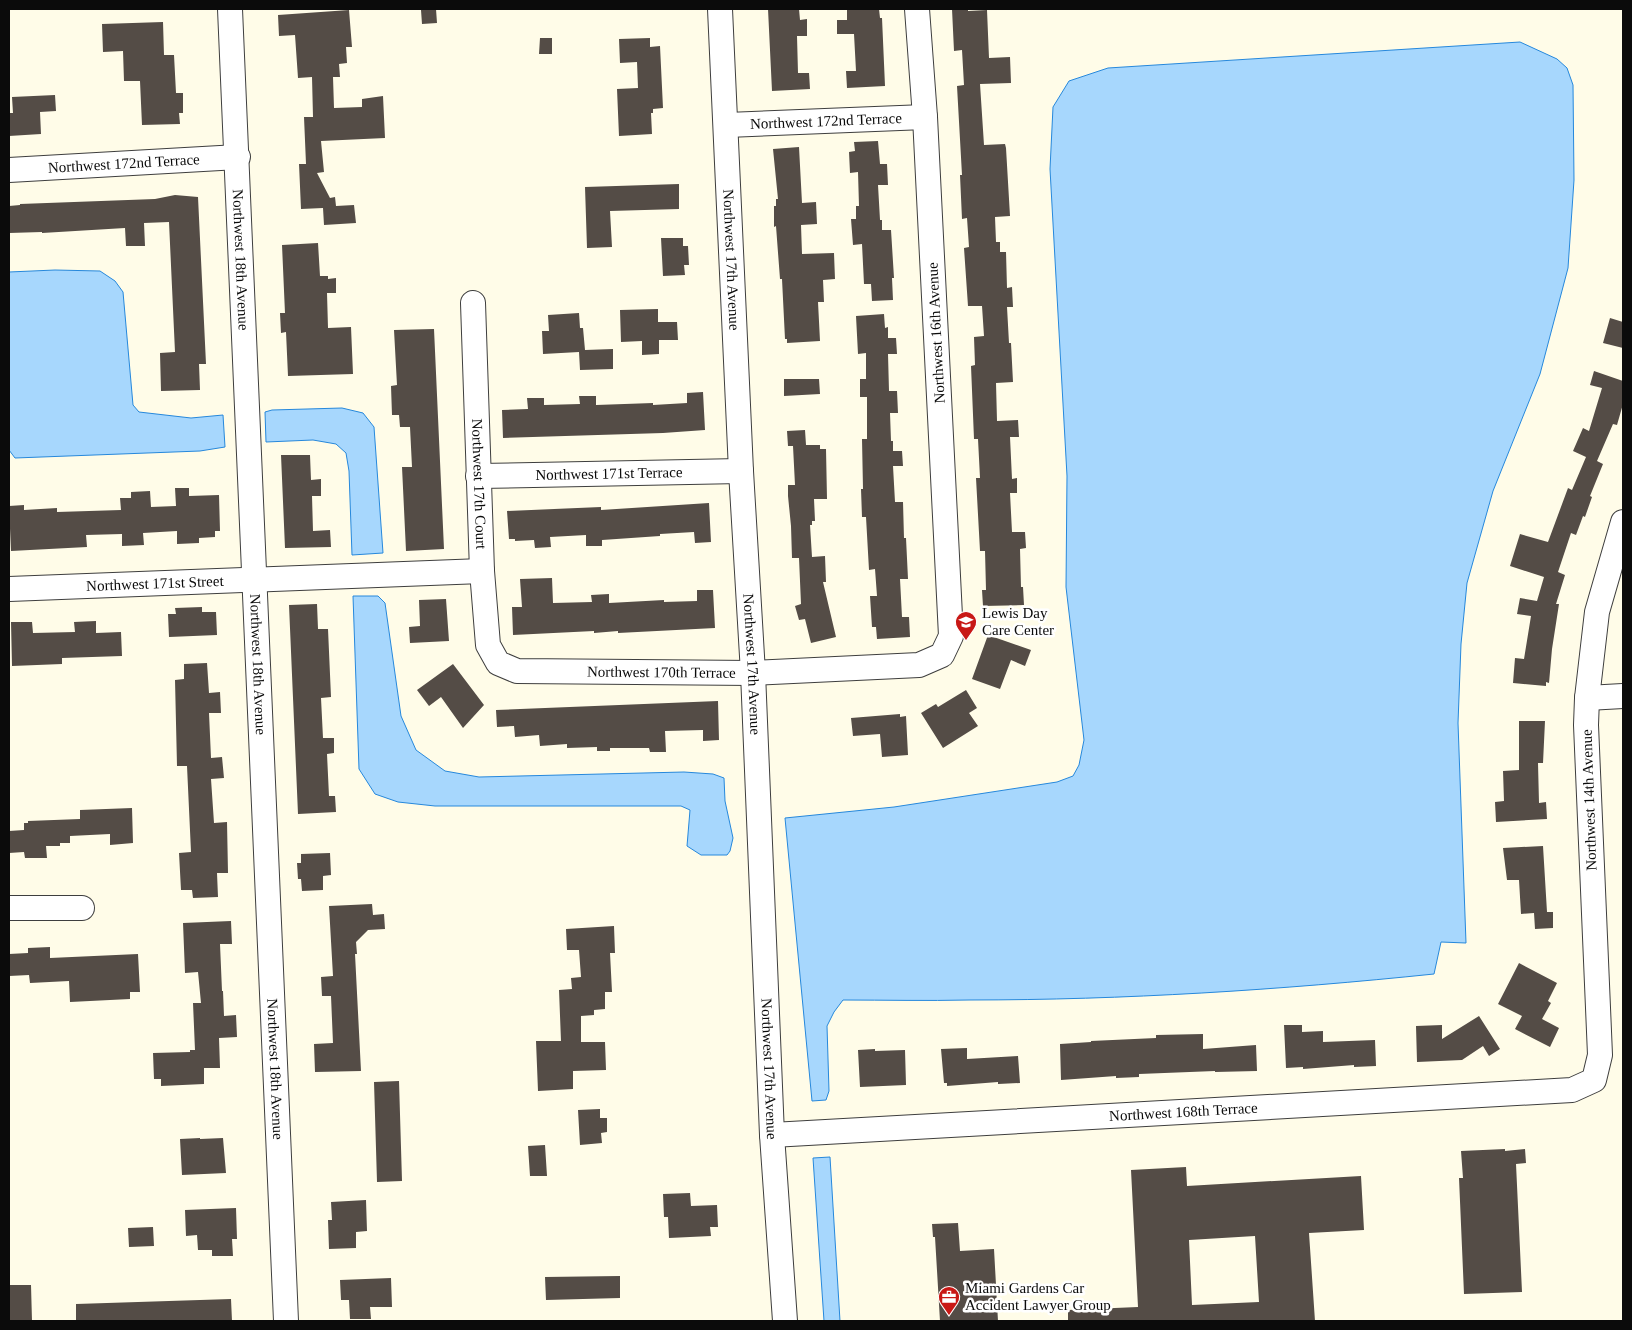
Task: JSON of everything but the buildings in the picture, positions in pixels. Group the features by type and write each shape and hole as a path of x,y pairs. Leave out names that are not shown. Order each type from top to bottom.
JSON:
{"street":[{"name":"Northwest 18th Avenue","path":"230,9 238,157 286,1321"},
{"name":"Northwest 17th Avenue","path":"720,9 741,471 753,673 772,1134 785,1321"},
{"name":"Northwest 16th Avenue","path":"917,9 925,117 951,636 942,655"},
{"name":"Northwest 172nd Terrace","path":"726,126 925,117"},
{"name":"Northwest 172nd Terrace","path":"9,170 238,157"},
{"name":"Northwest 17th Court","path":"473,303 482,571 488,645 498,662"},
{"name":"Northwest 171st Terrace","path":"478,476 741,471"},
{"name":"Northwest 14th Avenue","path":"1594,1080 1600,1055 1586,758 1587,698 1597,612 1623,522"},
{"name":"Northwest 171st Street","path":"9,589 482,571"},
{"name":"Northwest 170th Terrace","path":"498,662 517,672 753,673 919,665 942,655"},
{"path":"1587,698 1623,696"},
{"path":"9,908 82,908"},
{"name":"Northwest 168th Terrace","path":"772,1134 1572,1090 1594,1080"}],"water":[{"path":"1520,42 1557,59 1567,68 1573,85 1574,180 1568,268 1540,374 1493,491 1467,583 1461,644 1458,723 1466,943 1441,942 1434,974 1376,980 1144,996 1027,1000 843,1000 827,1026 829,1091 826,1100 812,1101 785,818 894,807 1057,782 1073,776 1079,765 1084,740 1066,587 1067,476 1050,169 1053,107 1069,81 1108,68"},
{"path":"100,271 115,281 123,292 133,405 139,412 191,418 223,415 225,447 200,451 15,458 9,450 9,272"},
{"path":"342,408 363,413 374,427 383,553 352,555 349,471 346,453 336,444 313,440 266,442 265,412 272,410"},
{"path":"353,596 378,596 385,603 401,716 416,750 445,771 479,777 684,772 713,774 724,778 725,801 733,838 730,851 727,855 701,855 687,846 690,810 681,806 435,806 398,802 375,794 359,769"},
{"path":"830,1157 840,1321 824,1321 813,1158"}],"place":[{"name":"Lewis Day Care Center","path":"966,641"},
{"name":"Miami Gardens Car Accident Lawyer Group","path":"949,1316"}]}
